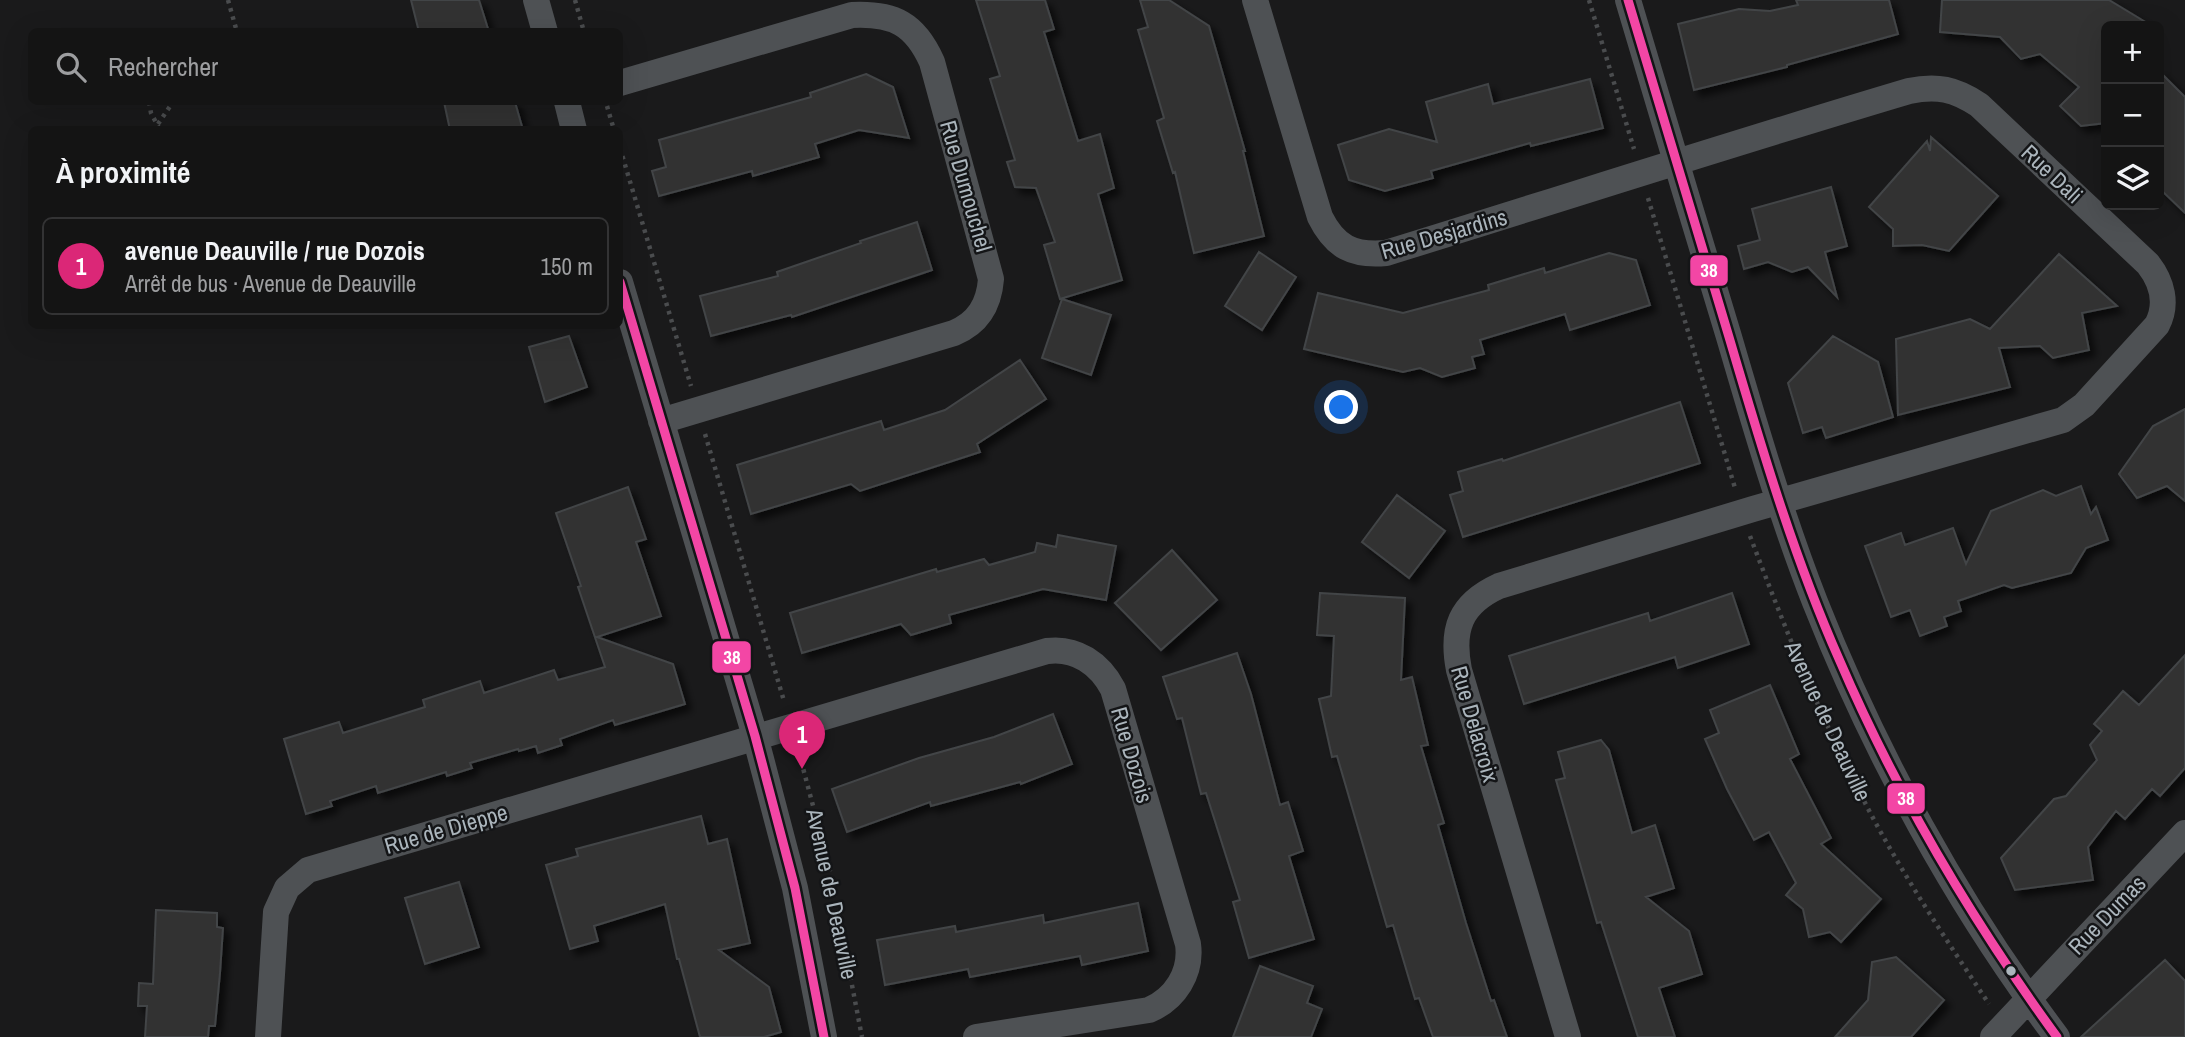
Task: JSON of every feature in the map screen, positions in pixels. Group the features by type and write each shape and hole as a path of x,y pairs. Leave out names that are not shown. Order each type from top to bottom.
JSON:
{"street":[{"path":"536,0 544,28"},
{"name":"Rue Desjardins","path":"1255,0 1320,217 1327,232 1339,244 1354,251 1370,255 1386,253 1676,162"},
{"name":"Avenue de Deauville","path":"1628,0 1778,503 1827,632 1883,755 1961,892 2029,999 2057,1037"},
{"name":"Rue Dumouchel","path":"623,82 852,15 873,14 893,18 910,28 924,44 932,62 991,279 989,295 979,316 965,329 661,421"},
{"name":"Rue Dali","path":"1676,162 1909,91 1942,87 1956,91 1979,105 2148,264 2161,288 2162,315 2157,325 2074,414 2063,420 1778,503"},
{"path":"568,105 573,126"},
{"name":"Avenue de Deauville","path":"623,292 755,736 795,888 824,1037"},
{"name":"Rue Delacroix","path":"1568,1037 1459,670 1455,650 1461,620 1469,604 1483,593 1499,586 1778,503"},
{"name":"Rue Dozois","path":"755,736 1047,651 1062,649 1075,653 1088,660 1107,678 1113,689 1188,944 1190,957 1187,969 1181,982 1163,1004 1149,1010 976,1037"},
{"name":"Rue de Dieppe","path":"268,1037 276,912 287,888 309,870 755,736"},
{"name":"Rue Dumas","path":"2029,999 2185,833"},
{"path":"1993,1037 2029,999"}],"path":[{"path":"228,0 236,28"},
{"path":"575,0 583,28"},
{"path":"1589,0 1635,154"},
{"path":"150,105 158,126"},
{"path":"159,126 171,105"},
{"path":"609,114 613,126"},
{"path":"623,158 691,384"},
{"path":"1647,195 1737,493"},
{"path":"705,434 784,700"},
{"name":"Avenue de Deauville","path":"1750,534 1795,651 1859,792 1935,923 1990,1006"},
{"name":"Avenue de Deauville","path":"798,751 829,866 862,1037"}],"building":[{"path":"411,0 479,0 488,28 418,28"},
{"path":"976,0 1045,0 1054,29 1044,32 1078,141 1100,134 1114,188 1098,194 1122,280 1060,299 1044,245 1055,242 1036,188 1015,187 1007,162 1015,160 990,79 1000,76"},
{"path":"1140,0 1169,0 1209,26 1245,151 1264,236 1194,253 1175,172 1173,173 1157,121 1164,118 1138,30 1148,27"},
{"path":"1796,0 1889,0 1898,34 1787,67 1694,90 1678,24 1739,9 1770,11 1798,5"},
{"path":"1942,0 2109,0 2144,21 2101,21 2101,124 2081,126 2060,106 2079,87 2040,54 2021,59 2000,37 1940,32"},
{"path":"866,74 893,87 909,138 859,130 815,144 819,157 753,176 752,171 659,196 652,171 666,167 659,140 811,97 810,93"},
{"path":"2164,76 2185,97 2185,213 2164,193"},
{"path":"1590,79 1603,128 1531,146 1530,143 1431,171 1433,178 1385,191 1349,180 1338,145 1389,129 1437,142 1426,102 1488,84 1493,104"},
{"path":"445,105 516,105 522,126 449,126"},
{"path":"1931,137 1998,196 1949,251 1922,245 1893,246 1893,229 1869,207 1927,141 1930,151"},
{"path":"1831,187 1847,246 1825,252 1837,297 1808,267 1792,272 1768,262 1744,269 1738,246 1760,240 1752,209"},
{"path":"917,222 932,270 792,317 791,315 711,336 700,296 778,276 777,272"},
{"path":"1259,252 1296,277 1262,330 1225,306"},
{"path":"1609,253 1636,260 1650,305 1570,330 1565,314 1480,340 1484,354 1472,357 1475,368 1442,377 1420,368 1403,372 1304,349 1318,293 1403,313 1489,290 1488,285 1544,268 1545,273"},
{"path":"2059,254 2117,306 2082,313 2089,350 2053,358 2040,346 1999,348 2010,387 1898,415 1896,339 1970,319 1990,329"},
{"path":"1062,299 1111,315 1091,375 1042,358"},
{"path":"569,336 587,387 545,402 529,347"},
{"path":"1833,336 1878,362 1893,417 1826,438 1822,427 1803,433 1788,383"},
{"path":"1020,360 1046,399 977,444 980,452 860,491 851,484 751,514 737,465 881,421 884,430 945,410"},
{"path":"1680,402 1700,463 1463,537 1450,495 1463,491 1458,472 1502,459 1503,461"},
{"path":"2185,409 2185,501 2167,486 2137,498 2119,474 2153,426"},
{"path":"2081,486 2091,514 2096,507 2108,540 2086,548 2071,573 2012,588 2004,585 1958,601 1961,611 1944,617 1947,626 1920,636 1910,610 1891,617 1865,546 1901,533 1905,545 1953,528 1966,564 1991,511 2043,490 2056,496"},
{"path":"628,487 646,539 636,542 661,616 597,637 673,664 685,704 615,725 613,720 560,739 562,745 538,753 536,746 519,751 518,749 470,763 472,768 447,776 446,772 378,793 376,786 330,801 332,806 306,814 284,739 339,722 343,733 425,707 423,700 480,681 484,693 554,670 558,680 605,667 556,513"},
{"path":"1397,495 1445,531 1409,578 1362,542"},
{"path":"1058,535 1116,546 1106,600 1043,589 949,615 951,623 911,635 901,624 802,653 790,613 936,569 937,572 984,559 989,565 1035,552 1037,543 1056,547"},
{"path":"1172,550 1217,600 1161,650 1115,603"},
{"path":"1320,593 1405,598 1401,680 1412,677 1428,745 1421,746 1444,823 1438,825 1491,1001 1494,1000 1507,1037 1433,1037 1419,998 1415,999 1393,925 1387,927 1337,756 1332,757 1319,699 1331,696 1334,636 1317,635"},
{"path":"1732,593 1749,644 1678,668 1675,657 1524,704 1509,656 1648,613 1650,621"},
{"path":"1237,653 1251,694 1280,805 1288,802 1303,851 1289,856 1314,939 1249,958 1233,902 1240,900 1206,793 1201,794 1182,718 1177,719 1163,677"},
{"path":"2185,655 2185,768 2160,796 2152,789 2125,819 2116,811 2088,847 2093,880 2015,890 2001,858 2054,799 2066,796 2097,760 2090,745 2102,731 2094,724 2123,691 2139,705"},
{"path":"1770,685 1799,754 1790,759 1831,838 1821,844 1881,899 1841,942 1830,932 1809,937 1803,909 1786,895 1796,883 1769,832 1754,840 1705,739 1719,733 1710,710"},
{"path":"1053,714 1072,764 1021,784 1020,782 931,806 930,802 847,832 832,789 919,758 994,737"},
{"path":"1601,740 1609,750 1632,833 1655,825 1674,888 1646,897 1689,931 1702,974 1659,988 1675,1037 1638,1037 1601,922 1597,923 1556,780 1565,778 1558,752"},
{"path":"701,816 708,844 727,839 750,943 719,950 769,987 781,1032 764,1037 700,1037 677,959 665,904 594,926 598,941 570,949 546,865 578,856 576,849"},
{"path":"459,882 479,947 425,964 405,898"},
{"path":"1138,903 1148,951 1082,965 1080,956 970,977 968,969 885,985 877,940 955,926 956,932 1043,915 1044,923"},
{"path":"156,910 217,913 217,927 223,928 220,973 215,1026 209,1026 208,1037 145,1037 147,1006 138,1006 139,983 153,984"},
{"path":"1896,957 1944,1000 1911,1037 1835,1037 1868,1000 1872,962"},
{"path":"2165,960 2185,981 2185,1037 2081,1037"},
{"path":"1260,966 1313,986 1307,1003 1322,1009 1311,1037 1233,1037"}],"transit line":[{"name":"38","path":"1628,0 1766,459 1822,620 1861,709 1911,807 1995,947 2057,1037"},
{"name":"38","path":"623,292 755,736 795,888 824,1037"}],"place":[{"name":"avenue Deauville / rue Dozois","path":"802,769"}]}
